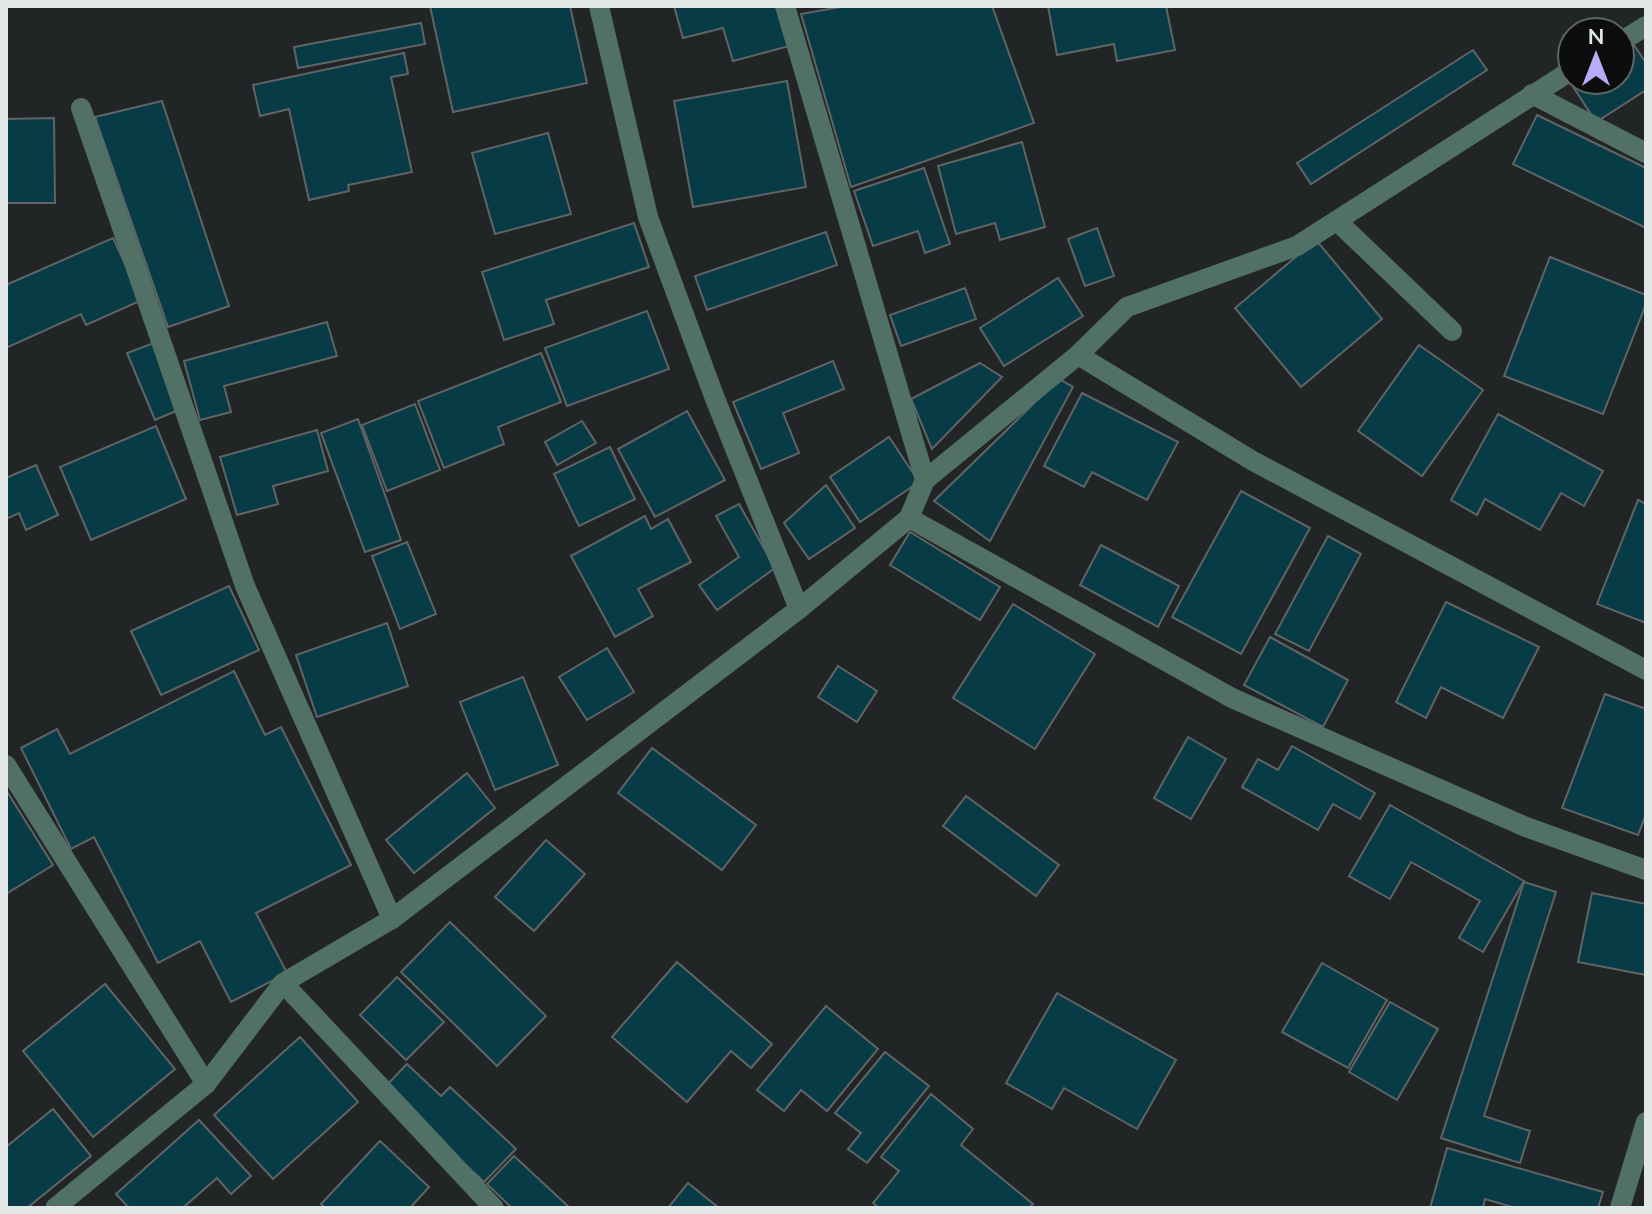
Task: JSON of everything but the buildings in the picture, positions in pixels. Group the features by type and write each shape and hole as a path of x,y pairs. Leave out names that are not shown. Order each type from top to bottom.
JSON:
{"street":[{"path":"599,6 648,217 714,396 799,609"},
{"path":"785,6 925,480"},
{"path":"55,1208 206,1084 283,983 392,919 799,609 909,518 925,480 1078,355 1127,307 1297,246 1556,80"},
{"path":"1532,94 1646,153"},
{"path":"81,108 245,586 392,919"},
{"path":"1337,221 1452,331"},
{"path":"1078,355 1253,461 1646,670"},
{"path":"909,518 1232,698 1526,827 1646,870"},
{"path":"6,765 206,1084"},
{"path":"283,983 494,1208"},
{"path":"1620,1208 1646,1122"}]}
